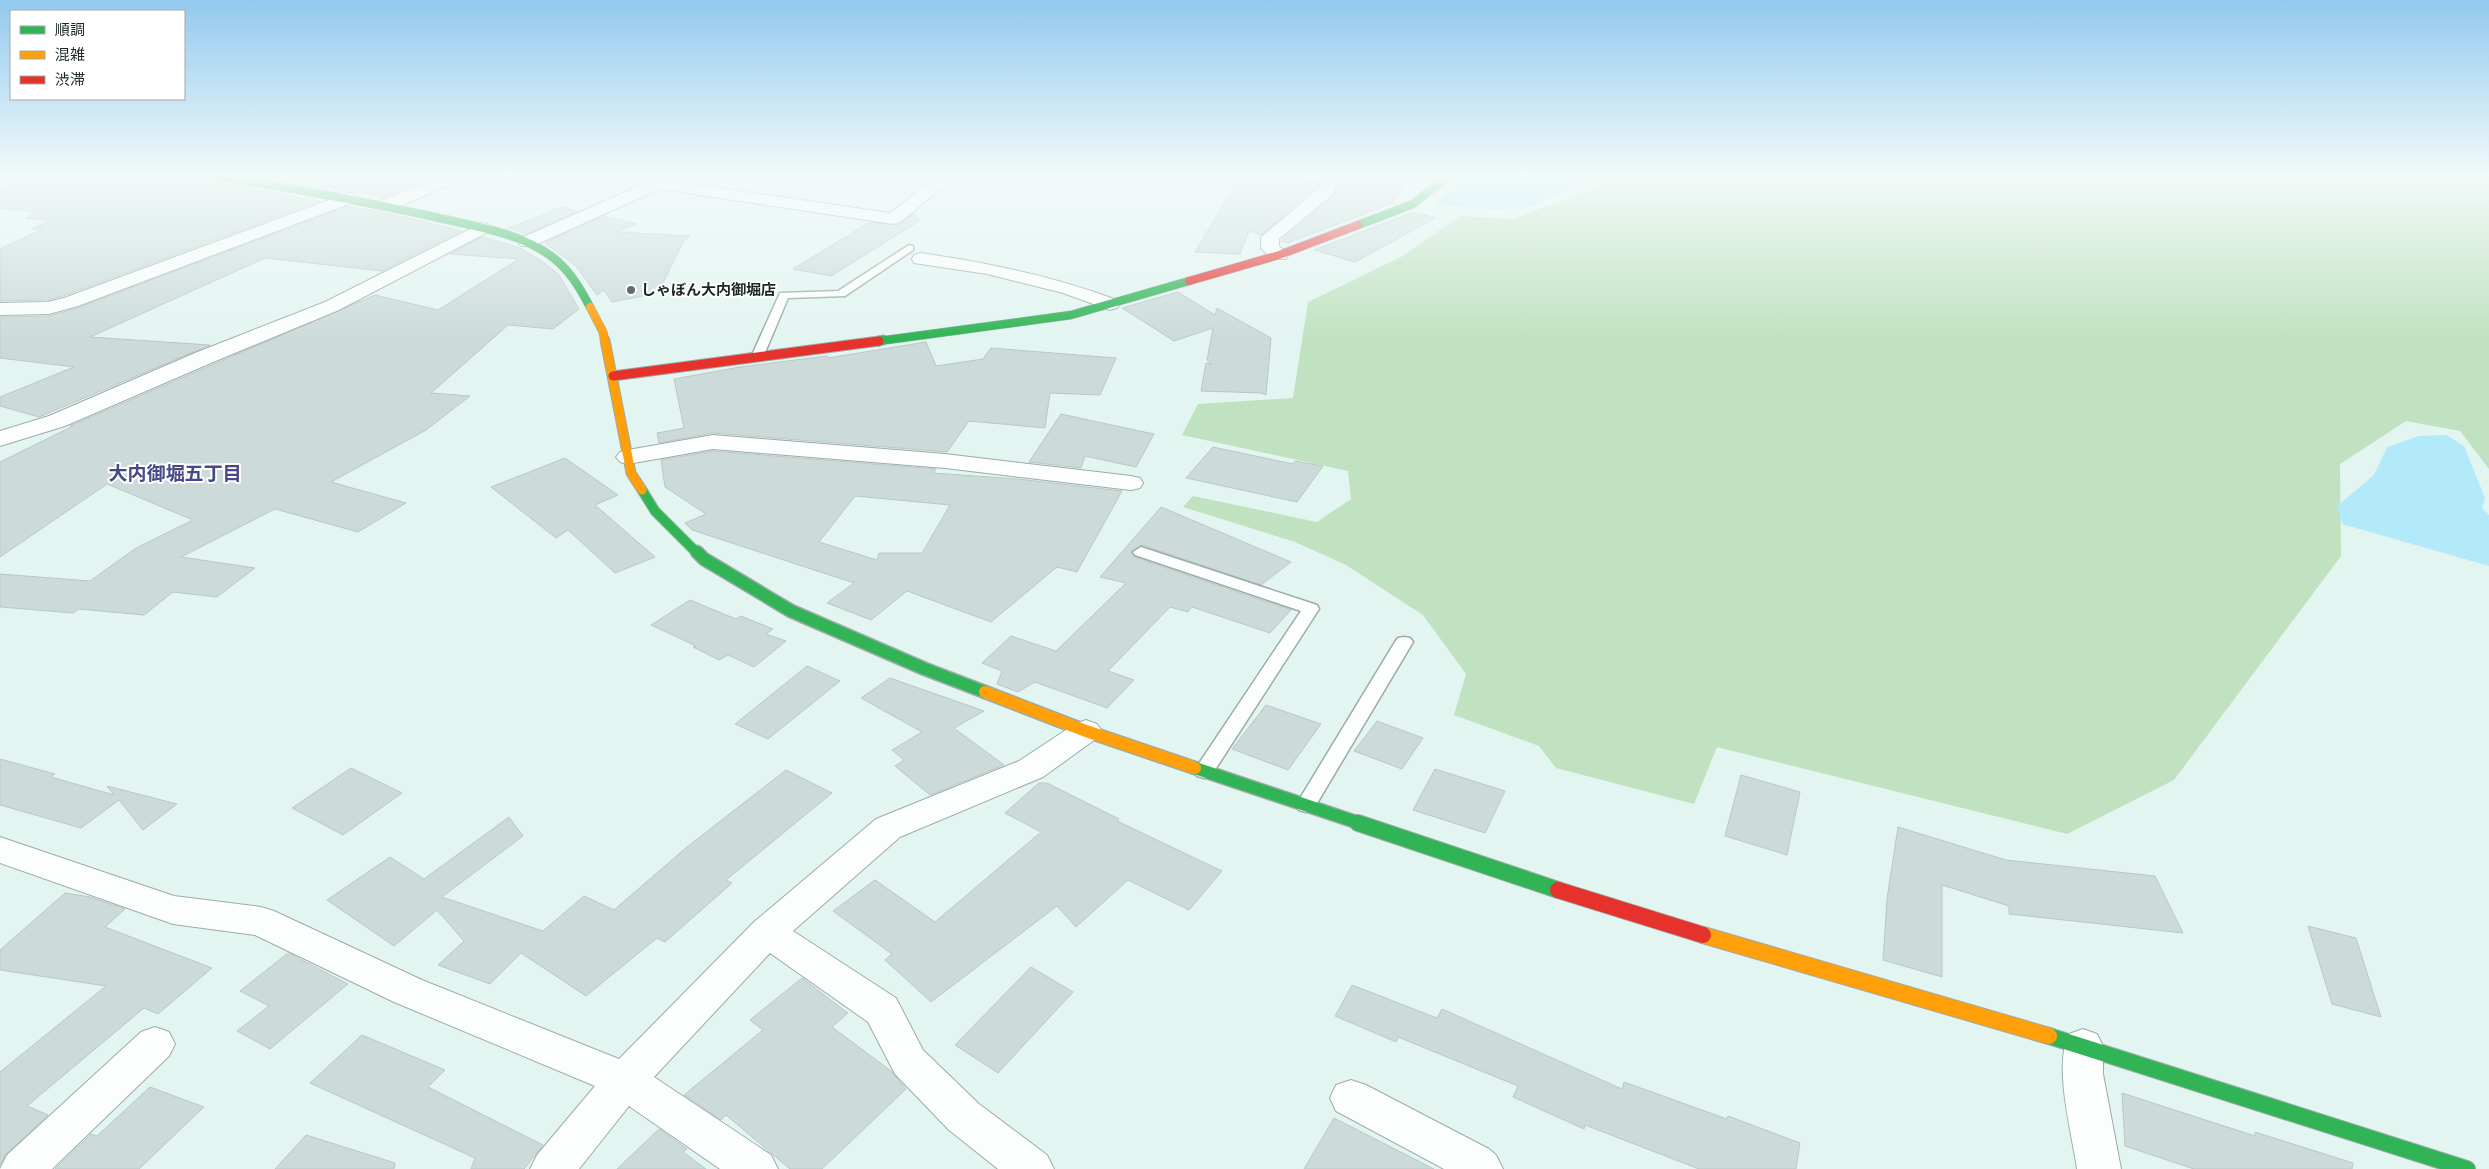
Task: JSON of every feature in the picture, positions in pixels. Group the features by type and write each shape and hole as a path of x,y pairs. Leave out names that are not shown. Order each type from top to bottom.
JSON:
{"street":[{"path":"0,309 49,308 71,302 264,230"},
{"path":"0,439 57,421 203,358 332,306 479,230"},
{"path":"487,230 527,242 551,256 567,270 582,291 603,332 631,472 655,511 704,559 800,614 924,669 1086,731 1615,909 2083,1046 2467,1169"},
{"path":"527,242 556,230"},
{"path":"1278,255 1270,248 1270,237 1279,230"},
{"path":"613,376 758,355 1062,316 1278,255 1345,230"},
{"path":"915,253 988,268 1070,289 1110,304"},
{"path":"628,457 713,442 945,461 1131,483"},
{"path":"552,1169 625,1080 768,932 888,828 1031,769 1086,731"},
{"path":"0,850 174,910 261,921 408,992 625,1080 756,1169"},
{"path":"768,932 882,1010 909,1062 964,1117 1032,1169"},
{"path":"22,1169 155,1044"},
{"path":"2083,1046 2083,1074 2099,1169"},
{"path":"1351,1098 1474,1163 1481,1169"}],"lane":[{"path":"758,355 784,295 841,294 915,253"},
{"path":"1141,552 1311,609 1204,771"},
{"path":"1306,805 1404,642"}],"green space":[{"path":"1440,230 2489,230 2489,469 2460,431 2406,421 2340,464 2341,556 2174,780 2067,834 1717,747 1694,804 1556,768 1539,746 1454,715 1466,674 1423,615 1346,565 1295,542 1183,507 1193,496 1317,522 1351,499 1348,471 1182,435 1198,404 1293,398 1308,302 1401,257"}],"water":[{"path":"2446,435 2464,446 2485,498 2482,508 2489,515 2489,566 2342,524 2337,506 2374,475 2387,447 2419,436"}],"building":[{"path":"42,230 243,230 48,300 0,301 0,249"},
{"path":"286,230 461,231 382,271 265,258 90,337 210,345 39,417 0,406 0,397 74,367 0,358 0,317 49,316 78,308"},
{"path":"513,230 536,230 526,234"},
{"path":"574,230 623,230 617,232 690,236 683,242 658,293 612,302 604,290 597,295 576,266 545,243"},
{"path":"858,230 905,230 831,276 793,269"},
{"path":"1208,230 1267,230 1261,235 1249,231 1240,254 1195,252"},
{"path":"1294,230 1323,230 1287,243 1281,241"},
{"path":"1368,230 1414,230 1355,262 1314,250"},
{"path":"482,237 520,248 543,262 559,275 579,309 553,329 508,325 431,393 470,396 426,430 331,482 406,503 358,532 275,509 181,557 255,568 217,597 173,592 144,615 79,609 73,613 0,607 0,574 90,581 136,548 193,520 107,484 0,557 0,462 73,426 70,426 375,295 438,310 519,259 450,254"},
{"path":"1178,292 1215,315 1217,308 1271,338 1266,395 1261,393 1201,391 1206,363 1212,364 1207,360 1213,328 1174,341 1122,308"},
{"path":"926,342 936,366 983,359 991,348 1116,358 1100,395 1050,393 1045,428 969,421 947,452 713,433 659,443 657,433 684,428 674,379 740,367 827,356 828,358"},
{"path":"1061,414 1154,434 1136,467 1085,456 1081,468 1029,462"},
{"path":"1213,447 1293,464 1295,461 1323,466 1297,502 1186,478"},
{"path":"713,451 936,469 933,473 1018,479 1122,491 1077,572 1057,567 991,622 907,591 871,620 827,603 854,583 692,530 685,523 706,514 665,487 661,460","holes":["855,496 950,505 922,553 879,553 877,560 819,542"]},
{"path":"565,458 618,495 595,505 655,557 615,573 568,530 556,538 491,487"},
{"path":"1161,507 1291,562 1261,585 1142,545 1131,552 1134,557 1291,610 1270,633 1192,607 1188,612 1170,607 1108,671 1134,680 1107,708 1035,682 1018,692 997,684 1002,671 982,663 1011,636 1056,651 1126,583 1100,577"},
{"path":"690,600 736,619 741,616 773,629 766,634 786,641 754,667 728,655 719,660 693,647 696,646 651,625"},
{"path":"807,666 840,681 768,739 735,724"},
{"path":"890,678 984,711 954,728 1004,765 930,795 895,766 904,760 892,750 922,732 861,698"},
{"path":"1266,705 1321,724 1288,770 1232,749"},
{"path":"1377,721 1423,738 1402,769 1354,751"},
{"path":"0,759 55,774 51,777 114,795 107,786 177,804 143,830 119,800 81,828 0,805"},
{"path":"351,768 402,793 343,835 292,808"},
{"path":"1435,769 1505,791 1485,833 1413,810"},
{"path":"786,770 832,793 726,880 732,883 665,942 657,938 586,996 521,953 490,984 438,965 464,941 437,910 394,946 327,900 390,857 424,879 509,817 523,836 442,897 543,931 584,896 614,910 687,847"},
{"path":"1741,775 1800,792 1787,855 1725,836"},
{"path":"1039,783 1047,783 1119,819 1117,821 1222,871 1189,910 1128,880 1076,927 1057,906 931,1002 885,960 892,954 833,911 875,880 935,922 1041,832 1005,813"},
{"path":"1898,827 2006,860 2155,876 2183,933 2009,914 2009,906 1942,885 1942,977 1883,960 1887,899"},
{"path":"65,893 90,897 125,909 105,927 212,968 158,1014 144,1008 27,1106 48,1115 6,1154 0,1165 0,1072 106,986 0,970 0,950"},
{"path":"2308,926 2356,938 2381,1017 2332,1004"},
{"path":"288,953 348,984 270,1049 237,1031 269,1006 240,991"},
{"path":"1031,967 1073,992 998,1073 955,1045"},
{"path":"802,978 848,1013 832,1027 891,1071 906,1089 822,1169 790,1169 726,1115 721,1120 684,1095 763,1030 750,1020"},
{"path":"1352,985 1437,1018 1442,1009 1622,1089 1624,1082 1727,1119 1728,1116 1800,1143 1796,1169 1699,1169 1585,1125 1584,1129 1513,1097 1518,1086 1398,1037 1396,1042 1335,1016"},
{"path":"362,1035 445,1070 428,1087 543,1145 524,1169 471,1169 475,1158 310,1083"},
{"path":"150,1087 204,1107 139,1169 55,1169 91,1134 97,1136"},
{"path":"2122,1093 2255,1136 2255,1132 2353,1163 2352,1169 2194,1169 2125,1146"},
{"path":"1334,1118 1434,1169 1304,1169"},
{"path":"659,1129 687,1149 683,1152 706,1169 617,1169"},
{"path":"306,1135 395,1163 394,1169 275,1169"}],"traffic: fast":[{"path":"486,230 516,238 551,256 574,280 590,307"},
{"path":"879,341 1071,315 1189,281"},
{"path":"642,490 655,511 704,559 791,611 925,669 985,692"},
{"path":"1195,768 1558,890"},
{"path":"2049,1036 2467,1169"}],"traffic: slow":[{"path":"590,307 603,332 631,473 642,490"},
{"path":"985,692 1086,731 1195,768"},
{"path":"1703,935 2049,1036"}],"traffic: jam":[{"path":"1189,281 1279,255 1346,230"},
{"path":"613,376 879,341"},
{"path":"1558,890 1703,935"}],"place":[{"name":"しゃぼん大内御堀店","path":"631,290"}],"district":[{"name":"大内御堀五丁目","path":"175,473"}]}
